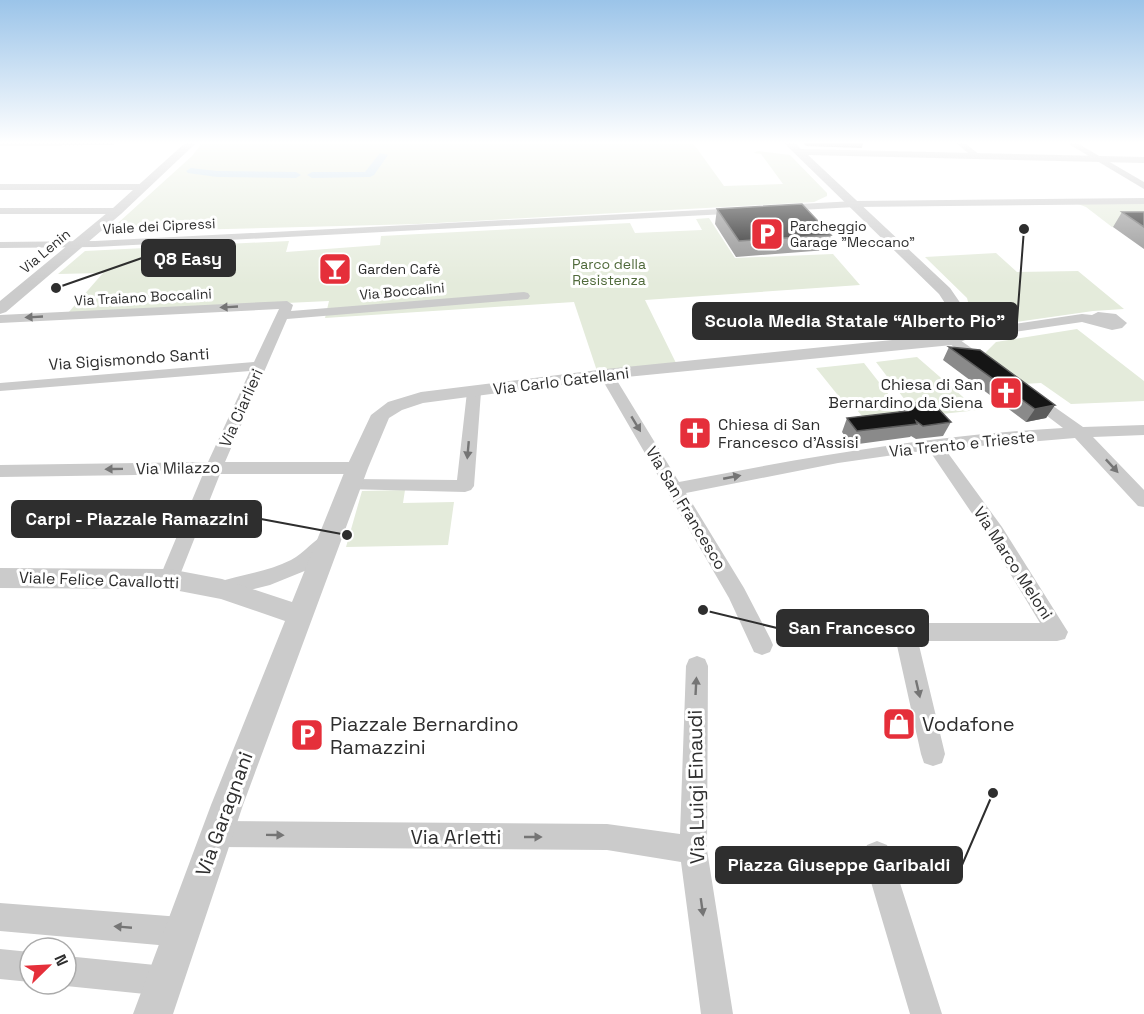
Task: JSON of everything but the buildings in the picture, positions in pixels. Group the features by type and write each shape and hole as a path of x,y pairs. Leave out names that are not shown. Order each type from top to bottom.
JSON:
{"street":[{"name":"Via Lenin","path":"0,309 140,190"},
{"path":"840,190 945,291 962,317 956,338 997,373"},
{"path":"774,209 855,204 1144,201"},
{"name":"Viale dei Cipressi","path":"0,245 75,245 750,210"},
{"path":"0,211 117,211"},
{"name":"Via Boccalini","path":"285,310 524,296"},
{"name":"Via Traiano Boccalini","path":"0,319 285,310"},
{"name":"Via Ciarlieri","path":"169,579 214,468 285,310"},
{"name":"Via Carlo Catellani","path":"301,616 354,476 381,414 395,406 421,398 606,374 956,338 1082,318 1098,320"},
{"name":"Via Sigismondo Santi","path":"0,387 261,366"},
{"name":"Via San Francesco","path":"606,374 737,594 762,645"},
{"path":"1016,386 1079,432 1144,501"},
{"path":"354,476 465,486 474,392"},
{"name":"Via Trento e Trieste","path":"674,489 795,465 934,445 1079,432 1144,430"},
{"name":"Via Marco Meloni","path":"933,754 904,632 1057,632 995,532 934,445"},
{"name":"Via Milazzo","path":"0,471 214,468 354,476"},
{"path":"222,589 270,577 300,565 330,539"},
{"name":"Viale Felice Cavallotti","path":"0,578 169,579 222,589 301,616"},
{"name":"Via Garagnani","path":"153,1014 217,834 301,616"},
{"name":"Via Luigi Einaudi","path":"697,666 693,850 717,1014"},
{"name":"Via Arletti","path":"217,834 607,837 693,850"},
{"path":"877,855 926,1014"},
{"path":"0,916 182,932"},
{"path":"0,964 18,966"},
{"path":"78,972 165,981"}],"green space":[{"path":"154,190 824,190 827,193 827,196 814,202 418,224 108,232"},
{"path":"1144,203 1144,227 1112,227 1086,207 1078,204"},
{"name":"Parco della Resistenza","path":"709,218 735,258 833,254 860,285 645,300 676,363 597,371 574,302 325,318 329,301 68,313 103,273 58,274 85,251 289,241 286,252 380,245 381,236 630,223 635,233 702,230 696,219"},
{"path":"996,253 1017,272 1078,271 1124,309 1093,311 975,328 967,298 925,257"},
{"path":"1077,329 1144,381 1144,401 1071,404 1041,383 1022,384 984,354 996,342"},
{"path":"917,357 978,410 942,414 905,400 876,362"},
{"path":"864,363 896,404 917,412 869,424 856,409 849,409 816,368"},
{"path":"405,490 403,503 454,502 448,545 346,547 362,491"}],"place":[{"name":"Scuola Media Statale “Alberto Pio”","path":"1024,229"},
{"name":"Parcheggio Garage \"Meccano\"","path":"767,234"},
{"name":"Garden Cafè","path":"335,269"},
{"name":"Q8 Easy","path":"56,288"},
{"name":"Chiesa di San Bernardino da Siena","path":"1006,393"},
{"name":"Chiesa di San Francesco d'Assisi","path":"695,433"},
{"name":"Carpi - Piazzale Ramazzini","path":"347,535"},
{"name":"San Francesco","path":"703,610"},
{"name":"Vodafone","path":"899,724"},
{"name":"Piazzale Bernardino Ramazzini","path":"307,735"},
{"name":"Piazza Giuseppe Garibaldi","path":"993,793"}]}
